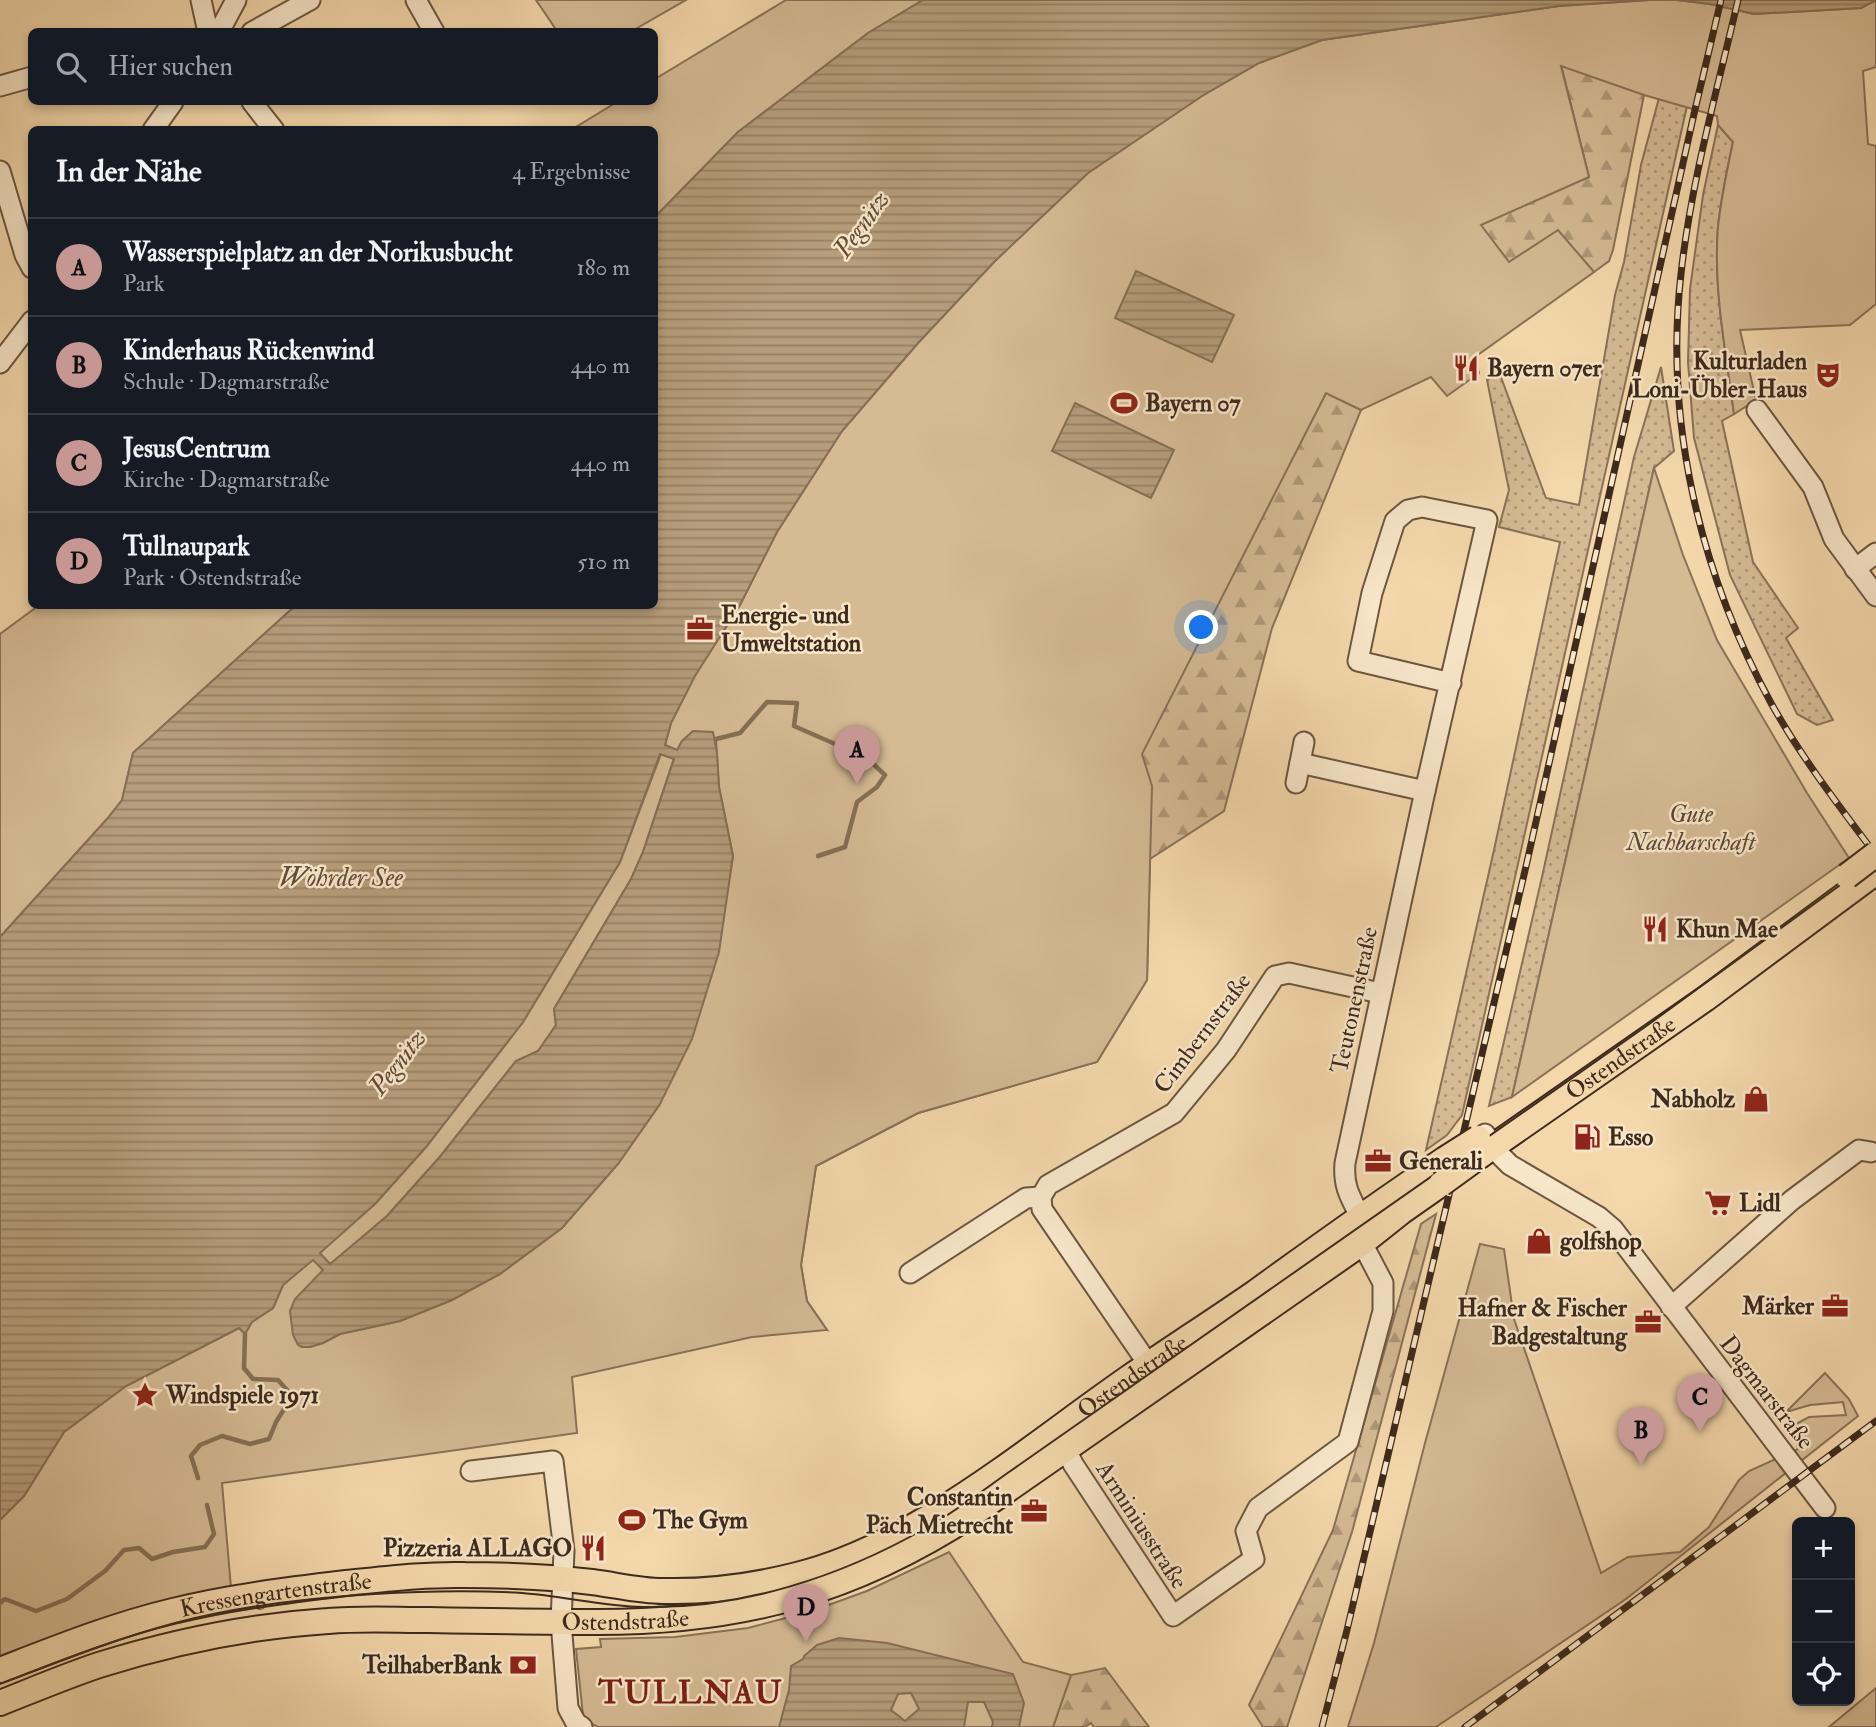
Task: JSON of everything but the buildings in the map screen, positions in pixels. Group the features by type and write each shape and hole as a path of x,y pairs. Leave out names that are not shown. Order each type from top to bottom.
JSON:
{"main road":[{"name":"Ostendstraße","path":"1851,882 1876,854"},
{"name":"Ostendstraße","path":"561,1622 626,1622 719,1615 785,1601 838,1584 889,1563 940,1535 1066,1449 1244,1299 1360,1216 1443,1172 1665,1009 1851,882 1876,872"},
{"name":"Ostendstraße","path":"563,1580 646,1590 680,1591 748,1585 801,1575 884,1541 940,1510 1362,1242 1401,1212 1443,1172"},
{"path":"1360,1216 1362,1242"},
{"name":"Kressengartenstraße","path":"0,1670 128,1623 241,1596 419,1576 491,1575 563,1580"},
{"name":"Kressengartenstraße","path":"0,1703 77,1673 140,1653 273,1626 362,1619 561,1622"}],"street":[{"path":"201,0 207,28"},
{"path":"221,28 236,0"},
{"path":"259,28 310,0"},
{"path":"416,0 432,28"},
{"path":"0,86 28,78"},
{"path":"156,126 171,105"},
{"path":"254,105 271,126"},
{"path":"0,171 28,261"},
{"path":"0,363 28,326"},
{"path":"1757,410 1813,487 1834,538 1876,596"},
{"name":"Teutonenstraße","path":"1360,1216 1348,1193 1344,1177 1348,1149 1380,993 1451,683 1487,520 1422,507 1408,510 1395,521 1372,593 1358,661 1451,683"},
{"path":"1855,569 1876,553"},
{"path":"1296,783 1304,742"},
{"path":"1300,763 1425,791"},
{"name":"Cimbernstraße","path":"910,1273 1026,1198 1041,1196 1048,1185 1174,1113 1226,1050 1275,976 1289,973 1380,993"},
{"name":"Dagmarstraße","path":"1484,1143 1510,1165 1598,1217 1613,1229 1825,1508"},
{"path":"1671,1307 1792,1200 1859,1150 1871,1152"},
{"path":"1041,1196 1042,1209 1155,1374"},
{"name":"Arminiusstraße","path":"1066,1449 1073,1464 1173,1616 1254,1559 1247,1531 1258,1508 1348,1442 1382,1311 1382,1283 1362,1242"},
{"path":"471,1471 553,1461 563,1543 563,1580"},
{"name":"Ostendstraße","path":"561,1622 563,1580"},
{"path":"561,1622 568,1708 576,1723 582,1727"}],"green space":[{"path":"536,0 686,0 637,28 555,28"},
{"path":"786,0 923,0 868,33 738,132 658,214 658,126 578,126 612,105 658,105 658,77"},
{"path":"1649,0 1710,4 1691,93 1662,87 1644,95 1613,250 1609,261 1594,272 1558,231 1509,262 1480,225 1589,177 1561,65 1541,55 1349,65 1289,92 1233,122 1058,258 983,333 969,359 917,414 841,520 841,561 847,603 915,658 1141,754 1326,393 1361,410 1272,628 1224,811 1150,859 1147,980 1097,1062 918,1113 816,1166 801,1265 807,1301 827,1330 749,1309 734,1293 757,1220 781,1121 858,1061 962,1038 1074,970 1103,869 1113,777 1105,769 1020,740 1012,732 898,676 821,602 777,619 740,605 777,532 842,431 918,343 995,261 1088,173 1202,96 1259,63 1322,40 1559,6"},
{"path":"1649,0 1710,4 1754,14 1861,8 1876,0 1876,67 1863,71 1868,144 1876,146 1876,304 1850,325 1740,330 1756,400 1734,414 1717,274 1718,227 1733,142 1718,125 1717,116 1644,95 1561,66 1589,177 1481,225 1509,262 1558,230 1594,272 1475,357 1479,373 1447,396 1431,377 1361,410 1326,393 1142,754 1152,786 1147,980 1097,1062 918,1113 816,1166 801,1265 807,1301 827,1330 752,1337 572,1377 577,1433 222,1483 231,1588 0,1659 0,1520 24,1496 64,1432 126,1386 239,1328 245,1334 252,1322 273,1308 283,1285 313,1259 323,1270 302,1347 323,1343 340,1334 400,1321 452,1300 500,1274 562,1228 618,1164 660,1104 729,879 733,856 719,787 716,739 682,741 678,751 665,745 671,723 695,675 740,605 777,532 842,431 918,343 995,261 1088,173 1202,96 1259,63 1322,40 1559,6"},
{"path":"1659,98 1687,106 1462,1115 1447,1135 1426,1150 1560,542 1499,527 1509,490 1487,380 1499,372 1546,498 1579,505 1615,295 1624,262 1641,165"},
{"path":"1718,125 1733,142 1721,205 1717,250 1721,320 1734,414 1722,421 1753,562 1798,628 1786,638 1833,720 1817,725 1797,714 1730,575 1694,438 1688,362 1690,289 1703,195"},
{"path":"1661,367 1674,451 1654,468 1512,1097 1489,1106 1634,457"},
{"name":"Gute Nachbarschaft","path":"1654,468 1683,555 1717,640 1807,793 1849,858 1512,1097"},
{"path":"34,609 292,609 133,753 122,800 0,937 0,634"},
{"path":"661,754 674,758 643,852 631,879 554,1009 556,1025 538,1051 516,1061 438,1159 387,1216 331,1265 319,1253 375,1204 426,1147 523,1022 620,862"},
{"path":"1436,1214 1352,1532 1287,1727 1263,1727 1249,1705 1333,1530 1421,1224"},
{"path":"1480,1244 1504,1249 1514,1319 1601,1573 1628,1557 1680,1552 1709,1527 1739,1480 1749,1471 1798,1449 1794,1425 1809,1417 1846,1415 1843,1402 1810,1405 1786,1412 1825,1373 1849,1399 1858,1416 1626,1599 1436,1727 1348,1727 1374,1643"},
{"path":"949,1552 1023,1662 1071,1675 1053,1727 598,1727 583,1715 576,1649 601,1647 600,1639 675,1637 748,1628 812,1611 867,1591"},
{"path":"1105,1668 1149,1727 1094,1727 1091,1723 1085,1727 1053,1727 1071,1675"},
{"path":"1876,1688 1876,1727 1829,1727 1855,1706"}],"water":[{"name":"Wöhrder See","path":"923,0 1649,0 1559,6 1322,40 1259,63 1202,96 1088,173 995,261 918,343 842,431 777,532 740,605 695,676 671,723 665,745 677,750 693,731 713,732 719,787 733,856 719,952 692,1039 660,1104 618,1164 562,1228 500,1274 452,1300 400,1321 340,1334 323,1343 302,1347 293,1335 290,1311 295,1299 323,1270 313,1260 283,1285 273,1308 252,1322 245,1334 239,1328 126,1386 64,1432 24,1496 0,1520 0,937 122,800 133,753 292,609 658,609 658,214 738,132 868,33","holes":["660,754 674,759 643,852 631,879 554,1009 556,1025 538,1051 516,1061 438,1159 387,1216 330,1264 320,1253 375,1204 426,1147 523,1022 620,862"]},
{"path":"1677,0 1876,0 1861,8 1754,14"},
{"path":"1136,271 1234,315 1212,362 1115,318"},
{"path":"1075,403 1174,450 1151,498 1052,451"},
{"path":"839,1638 887,1643 1013,1674 1024,1703 1019,1727 992,1727 993,1722 984,1702 968,1702 964,1727 779,1727 789,1690 791,1666 817,1645","holes":["911,1693 919,1709 905,1721 891,1710 898,1694"]}],"waterway":[{"path":"716,739 740,733 767,702 797,703 794,726 867,758 885,775 877,787 857,802 845,847 818,856"},
{"path":"198,1478 191,1456 200,1445 222,1436 250,1444 269,1439 286,1406 287,1390 278,1380 253,1379 244,1368 245,1334"},
{"path":"0,1603 5,1599 36,1611 67,1599 105,1571 124,1550 139,1548 152,1559 173,1552 205,1547 214,1534 207,1505"}],"tram line":[{"path":"0,1684 153,1629 224,1612 274,1604 374,1594 467,1591 537,1594 628,1606 680,1606 753,1596 789,1587 859,1561 926,1528 968,1501 1645,1027 1876,859"}],"railway":[{"path":"1322,1727 1527,862 1721,0"},
{"path":"1738,0 1713,102 1685,240 1677,330 1683,440 1707,549 1746,653 1795,743 1876,855"},
{"path":"1465,1727 1876,1421"}],"place":[{"name":"Bayern 07er","path":"1466,368"},
{"name":"Kulturladen Loni-Übler-Haus","path":"1828,375"},
{"name":"Bayern 07","path":"1124,403"},
{"name":"Energie- und Umweltstation","path":"700,629"},
{"name":"Wasserspielplatz an der Norikusbucht","path":"857,784"},
{"name":"Khun Mae","path":"1655,929"},
{"name":"Nabholz","path":"1756,1099"},
{"name":"Esso","path":"1587,1137"},
{"name":"Generali","path":"1378,1161"},
{"name":"Lidl","path":"1718,1203"},
{"name":"golfshop","path":"1539,1241"},
{"name":"Märker","path":"1835,1306"},
{"name":"Hafner & Fischer Badgestaltung","path":"1648,1322"},
{"name":"Windspiele 1971","path":"145,1395"},
{"name":"JesusCentrum","path":"1700,1432"},
{"name":"Kinderhaus Rückenwind","path":"1641,1465"},
{"name":"Constantin Päch Mietrecht","path":"1034,1511"},
{"name":"The Gym","path":"632,1520"},
{"name":"Pizzeria ALLAGO","path":"593,1548"},
{"name":"Tullnaupark","path":"806,1642"},
{"name":"TeilhaberBank","path":"523,1665"}],"district":[{"name":"TULLNAU","path":"691,1692"}],"water label":[{"name":"Pegnitz","path":"861,224"},
{"name":"Pegnitz","path":"397,1062"}]}
